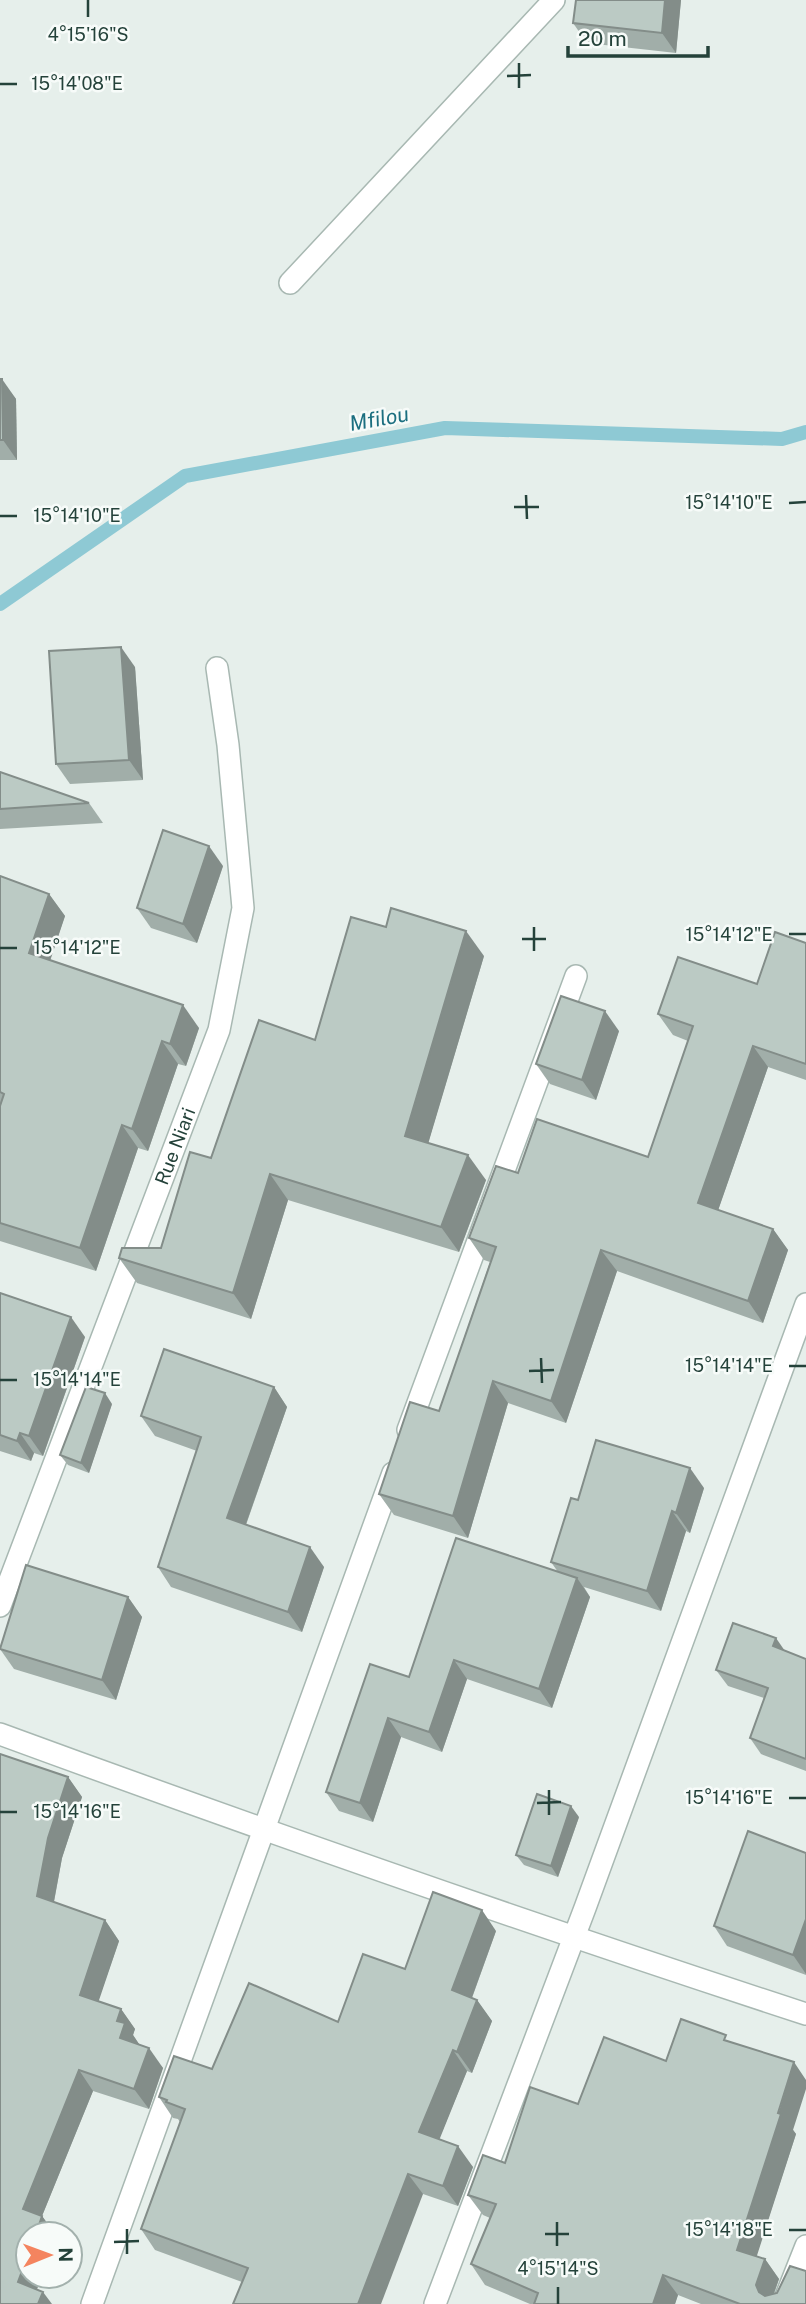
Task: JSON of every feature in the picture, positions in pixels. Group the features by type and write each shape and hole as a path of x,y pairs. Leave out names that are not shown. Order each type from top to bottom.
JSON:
{"street":[{"path":"290,283 554,0"},
{"name":"Rue Niari","path":"0,1606 219,1030 243,908 228,746 216,668"},
{"path":"92,2304 462,1282 576,976"},
{"path":"435,2304 806,1304"},
{"path":"0,1734 263,1831 573,1938 806,2014"},
{"path":"783,2304 806,2246"}],"building":[{"path":"576,0 665,0 662,33 573,23"},
{"path":"2,379 3,440 0,440"},
{"path":"121,647 129,760 56,764 49,651"},
{"path":"0,772 89,803 0,809"},
{"path":"163,830 209,846 183,924 137,908"},
{"path":"0,876 49,894 29,953 183,1005 170,1044 162,1041 132,1129 122,1125 80,1248 0,1223 0,1106 4,1094 0,1092"},
{"path":"391,908 466,931 405,1136 468,1155 441,1227 270,1174 233,1293 119,1258 122,1248 161,1248 190,1152 211,1158 259,1020 315,1040 351,917 386,927"},
{"path":"775,932 806,943 806,1064 753,1046 698,1203 773,1229 748,1301 601,1250 551,1401 493,1381 453,1516 379,1494 410,1402 439,1411 496,1247 469,1238 496,1166 518,1173 537,1119 648,1157 693,1026 658,1014 678,957 757,984"},
{"path":"561,996 605,1011 582,1080 536,1064"},
{"path":"0,1293 71,1317 29,1436 20,1433 17,1441 0,1435"},
{"path":"164,1349 274,1387 227,1518 310,1547 288,1612 158,1567 201,1437 141,1416"},
{"path":"86,1387 105,1393 81,1463 60,1455"},
{"path":"596,1440 690,1468 676,1513 672,1511 647,1591 551,1562 571,1498 578,1500"},
{"path":"456,1538 577,1578 539,1689 454,1660 429,1732 388,1718 360,1803 326,1792 370,1664 409,1677"},
{"path":"26,1565 128,1597 102,1680 0,1649"},
{"path":"733,1623 776,1638 773,1646 806,1659 806,1759 750,1738 768,1688 716,1670"},
{"path":"0,1754 68,1777 48,1838 37,1896 105,1920 80,1995 121,2009 117,2021 125,2023 120,2038 149,2048 134,2089 79,2070 23,2209 42,2216 41,2220 14,2220 14,2290 43,2292 38,2304 0,2304"},
{"path":"537,1794 571,1806 551,1866 516,1855"},
{"path":"748,1831 806,1853 806,1919 793,1955 714,1926"},
{"path":"433,1892 482,1910 452,1990 477,2000 457,2052 453,2050 419,2132 458,2146 443,2186 408,2174 358,2304 233,2304 248,2268 141,2229 185,2109 159,2097 174,2056 212,2069 249,1983 338,2022 363,1954 405,1969"},
{"path":"681,2019 726,2035 724,2040 794,2062 778,2113 781,2114 737,2250 765,2259 756,2285 759,2292 765,2296 777,2293 790,2266 806,2271 806,2304 740,2304 663,2275 653,2304 534,2304 538,2293 471,2264 496,2204 468,2195 483,2155 505,2163 530,2087 578,2104 604,2037 666,2061"}],"waterway":[{"name":"Mfilou","path":"0,604 185,476 445,428 782,439 806,432"}]}
